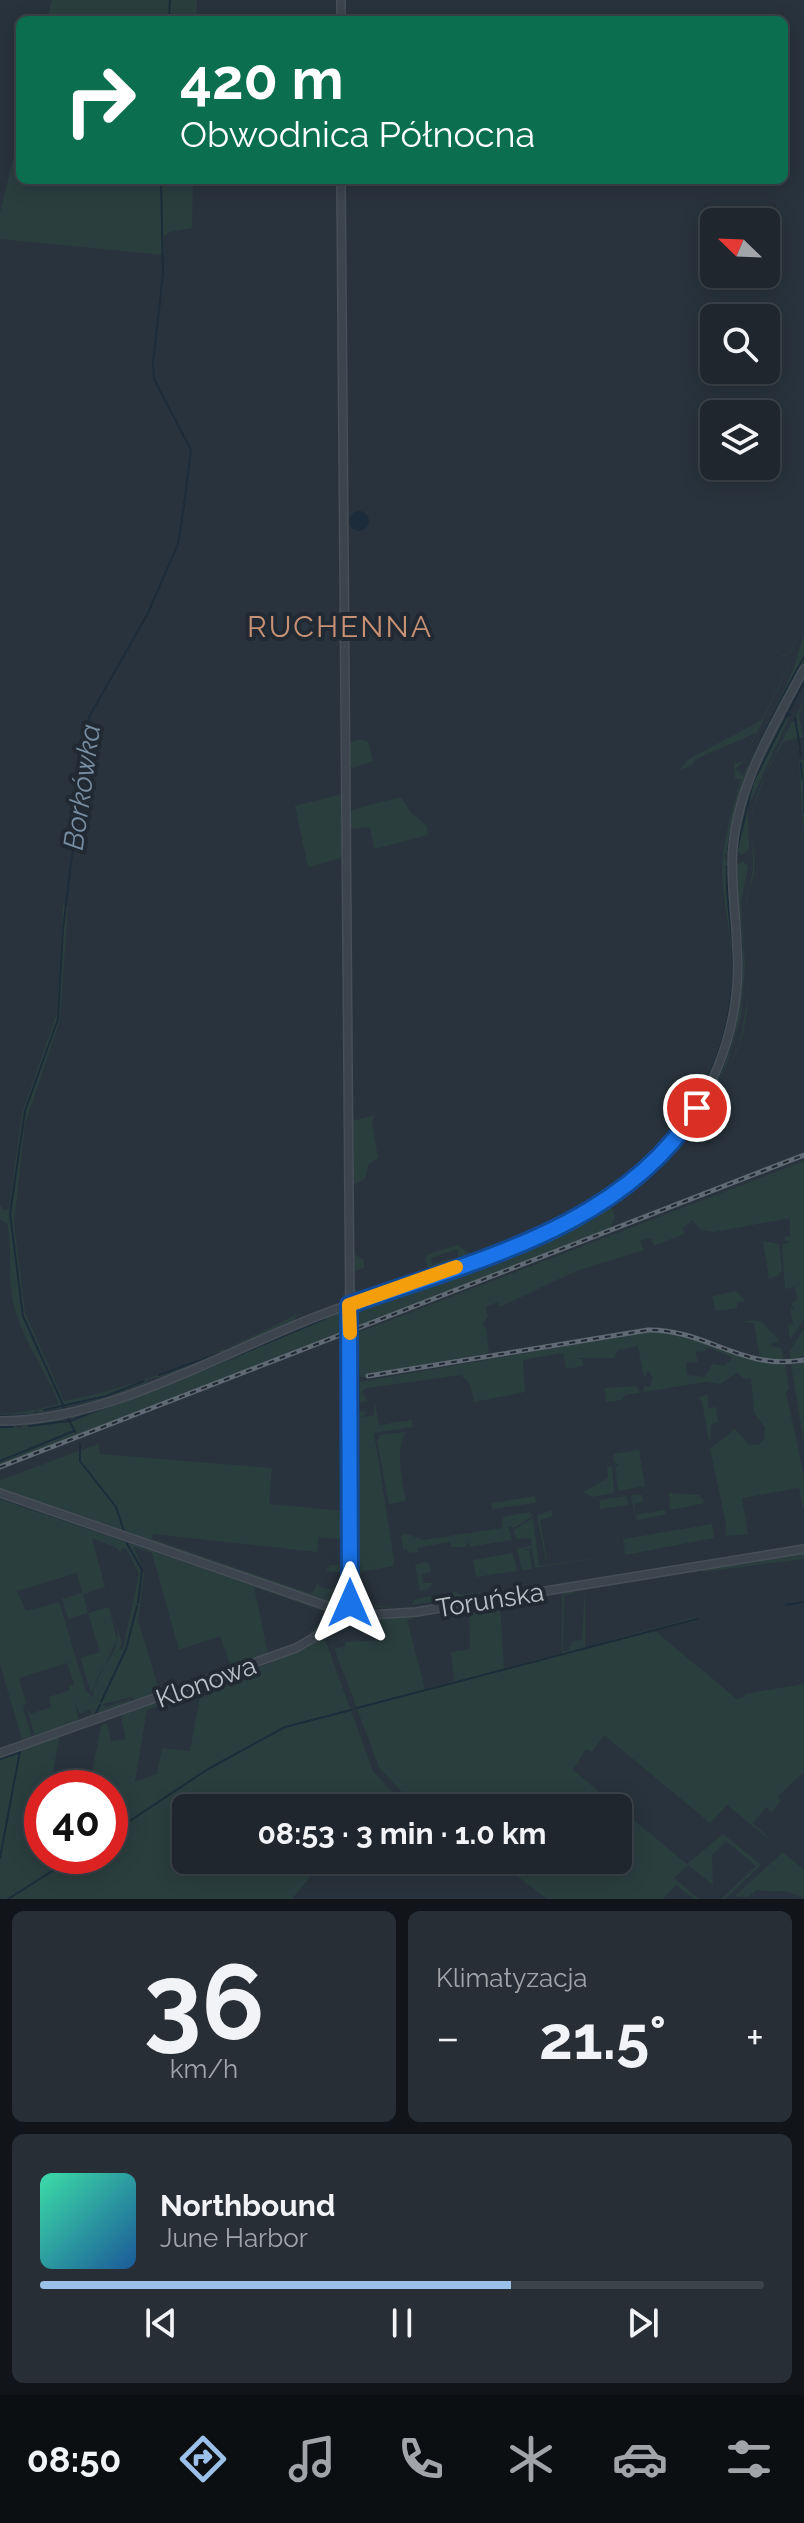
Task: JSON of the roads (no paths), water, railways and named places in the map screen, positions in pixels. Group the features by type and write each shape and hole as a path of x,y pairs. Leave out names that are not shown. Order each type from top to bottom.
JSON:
{"street":[{"path":"341,184 350,1320 344,1611"},
{"path":"0,1421 44,1418 86,1408 349,1305 491,1254 580,1216 637,1178 686,1125 717,1069 735,1007 738,955 731,869 741,804 758,756 804,669"},
{"name":"Toruńska","path":"0,1493 344,1611 380,1615 804,1549"},
{"name":"Klonowa","path":"0,1753 296,1648 314,1638 344,1611"}],"water":[{"path":"359,511 366,514 369,521 366,528 359,531 352,528 349,521 352,514"}],"waterway":[{"name":"Borkówka","path":"169,16 170,0"},
{"name":"Borkówka","path":"64,1407 23,1316 10,1214 25,1111 58,1019 63,929 89,717 148,613 178,544 184,505 191,450 154,379 163,274 161,184"},
{"path":"728,851 738,799 756,751 804,657"},
{"path":"737,850 753,782 804,682"},
{"path":"785,713 790,715"},
{"path":"795,718 800,747"},
{"path":"800,750 801,756"},
{"path":"801,763 802,778"},
{"path":"804,780 804,812"},
{"path":"561,1220 597,1200 658,1150 683,1120 703,1087 729,1012 733,957 727,866"},
{"path":"736,866 736,874"},
{"path":"679,1144 713,1090 734,1033 742,973 738,909"},
{"path":"344,984 344,999"},
{"path":"548,1237 615,1202 669,1156"},
{"path":"464,1259 547,1226"},
{"path":"363,1295 447,1265"},
{"path":"359,1307 475,1266"},
{"path":"193,1374 324,1319"},
{"path":"255,1339 290,1323"},
{"path":"234,1347 249,1341"},
{"path":"159,1375 220,1353"},
{"path":"44,1410 106,1396 144,1381"},
{"path":"70,1421 116,1403"},
{"path":"0,1416 28,1415"},
{"name":"Borkówka","path":"68,1418 75,1432"},
{"path":"29,1426 68,1421"},
{"path":"0,1427 13,1427"},
{"path":"0,1461 74,1431"},
{"name":"Borkówka","path":"80,1444 80,1461 116,1507 124,1531"},
{"path":"0,1498 328,1610 331,1614 327,1620"},
{"name":"Borkówka","path":"126,1542 142,1570 138,1603"},
{"path":"786,1605 804,1602"},
{"name":"Borkówka","path":"101,1702 126,1649 137,1606"},
{"path":"357,1708 697,1619"},
{"name":"Borkówka","path":"95,1715 100,1705"},
{"path":"128,1822 208,1769 285,1727 351,1710"},
{"name":"Borkówka","path":"36,1736 55,1730"},
{"name":"Borkówka","path":"18,1742 31,1738"},
{"path":"2,1748 18,1742"},
{"name":"Borkówka","path":"0,1858 20,1751"},
{"path":"0,1759 18,1753"},
{"path":"8,1899 48,1874"}],"railway":[{"path":"0,1467 804,1155"},
{"path":"368,1376 648,1330 669,1331 762,1360 804,1360"}],"district":[{"name":"RUCHENNA","path":"340,626"}]}
